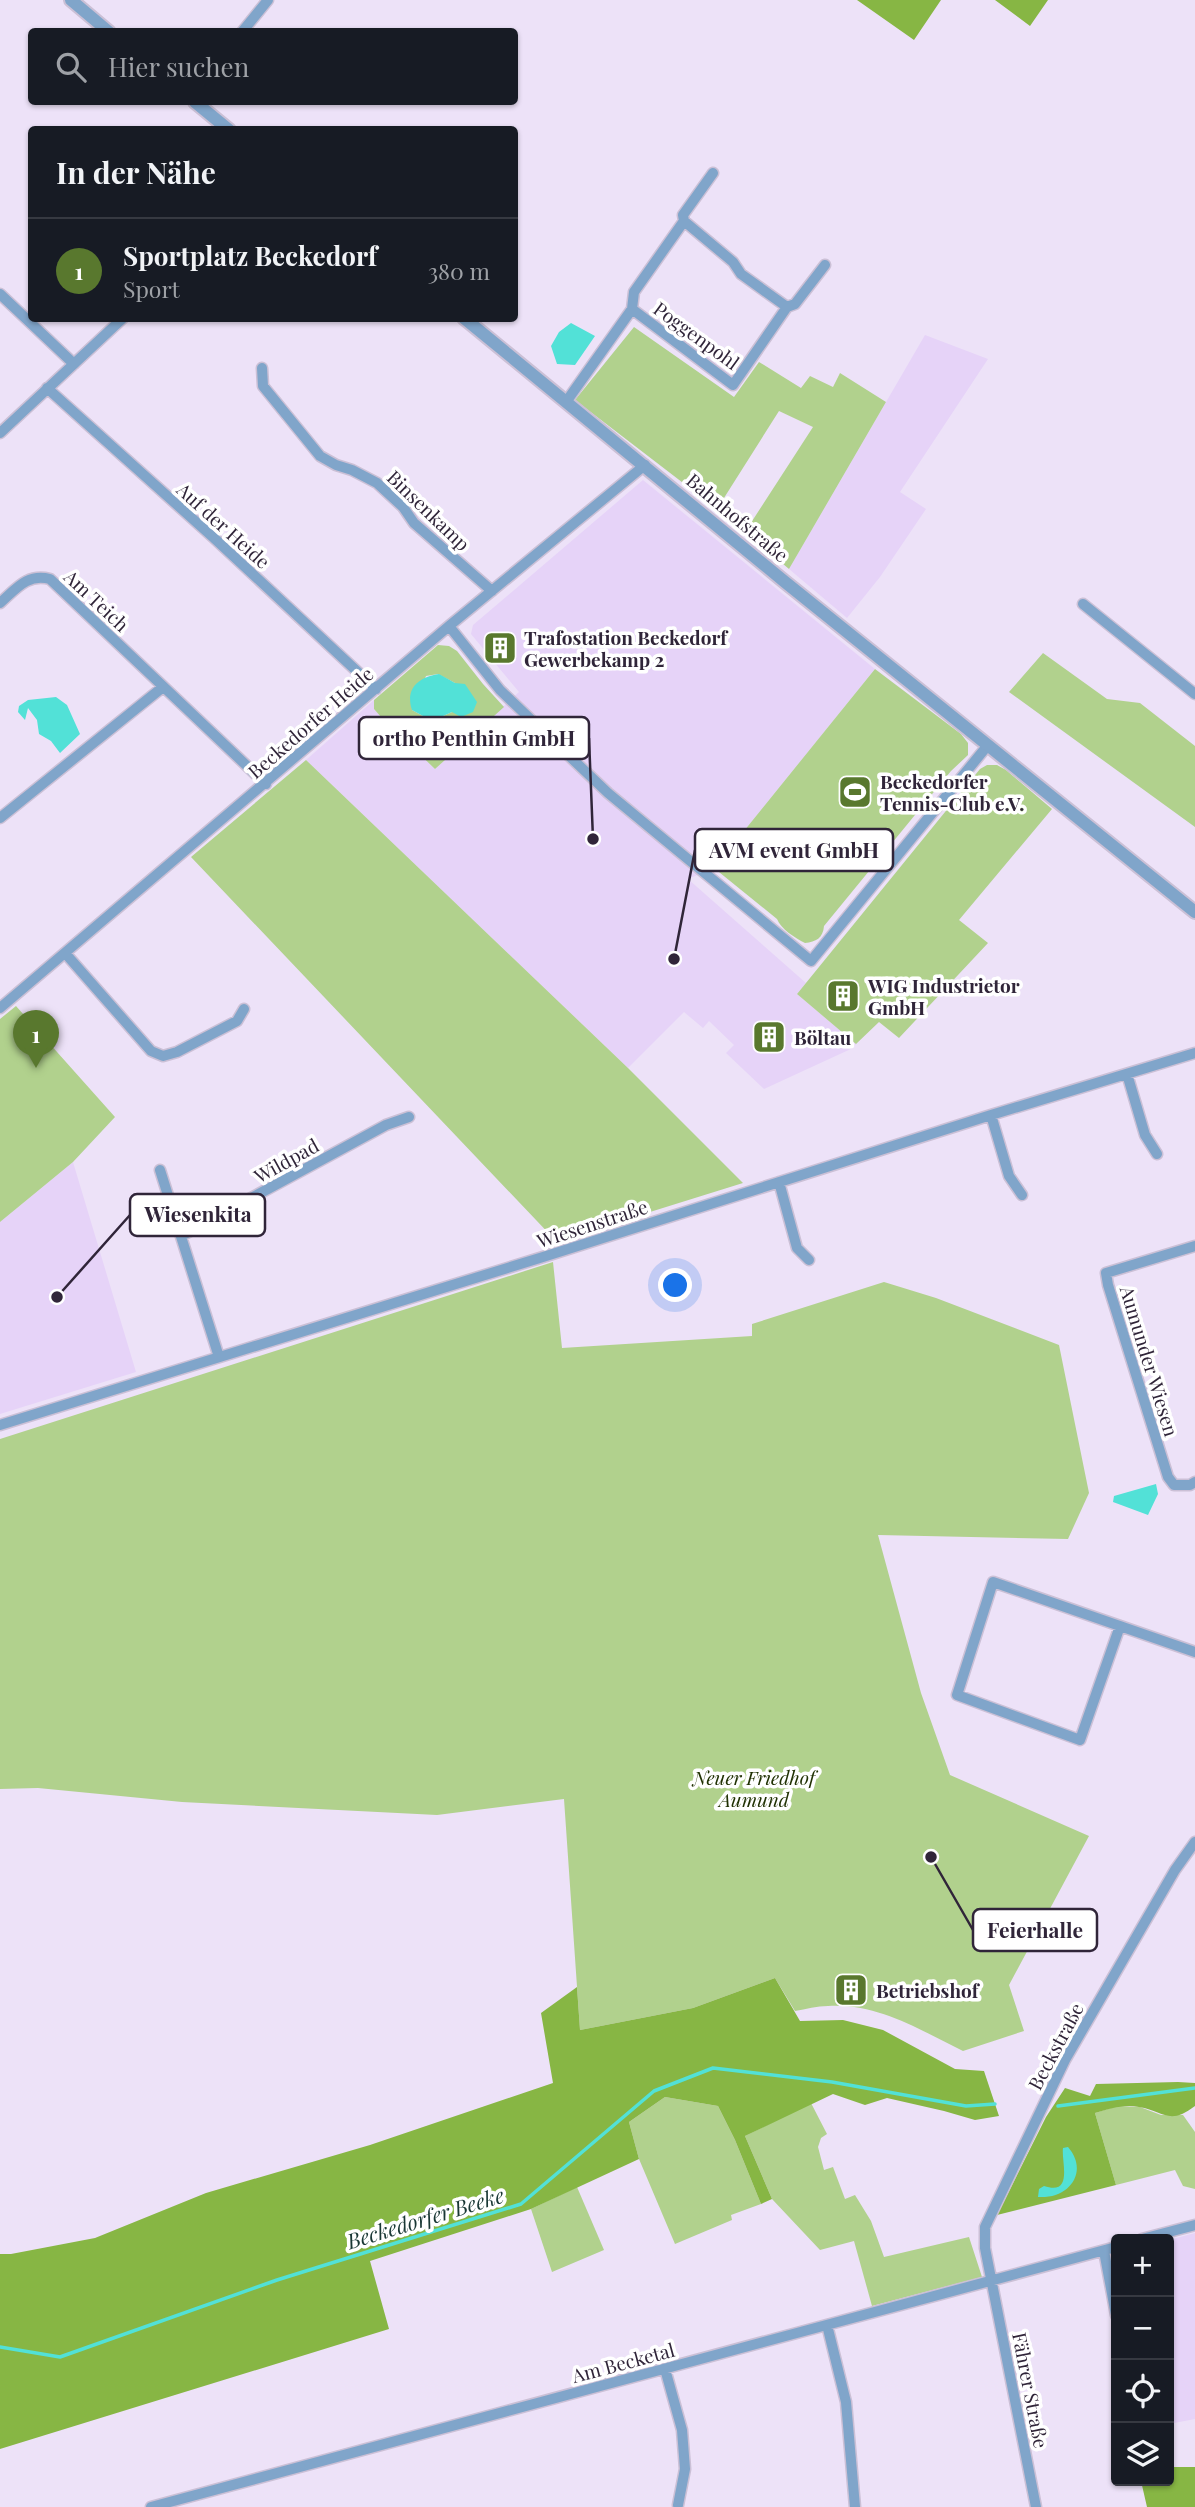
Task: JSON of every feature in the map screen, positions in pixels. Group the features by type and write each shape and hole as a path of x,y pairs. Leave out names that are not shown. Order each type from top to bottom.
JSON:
{"street":[{"path":"71,0 104,28"},
{"path":"245,28 268,0"},
{"path":"199,105 224,126"},
{"name":"Poggenpohl","path":"566,402 632,309 634,292 684,221 683,215 713,173"},
{"path":"684,221 733,262 741,274 787,306"},
{"name":"Poggenpohl","path":"632,309 733,385 787,306 795,304 825,265"},
{"path":"0,294 28,320"},
{"path":"30,322 74,364"},
{"path":"0,433 119,322"},
{"name":"Bahnhofstraße","path":"469,322 1195,912"},
{"name":"Binsenkamp","path":"262,368 263,386 320,456 377,483 431,539 492,591"},
{"name":"Auf der Heide","path":"47,388 376,689"},
{"name":"Beckedorfer Heide","path":"0,1008 449,626 645,465"},
{"name":"Am Teich","path":"0,603 27,579 41,576 50,579 266,784"},
{"path":"1083,604 1195,694"},
{"path":"449,626 500,690 608,793 811,961 988,745"},
{"path":"0,818 163,687"},
{"path":"65,953 150,1051 163,1056 177,1052 237,1021 244,1009"},
{"name":"Wiesenstraße","path":"0,1425 1195,1053"},
{"path":"1127,1074 1145,1135 1157,1154"},
{"path":"990,1115 1009,1177 1022,1195"},
{"name":"Wildpad","path":"181,1236 386,1125 409,1117"},
{"path":"160,1170 219,1357"},
{"path":"779,1182 797,1248 809,1260"},
{"name":"Aumunder Wiesen","path":"1195,1246 1106,1273 1168,1477 1174,1485 1190,1485 1195,1482"},
{"path":"1120,1626 1080,1740 957,1695 993,1582 1120,1626 1195,1652"},
{"name":"Beckstraße","path":"992,2280 985,2248 985,2227 1010,2171 1065,2060 1175,1870 1195,1842"},
{"path":"1161,2234 1195,2225"},
{"name":"Am Becketal","path":"151,2507 1111,2248"},
{"path":"1104,2250 1113,2297"},
{"name":"Fährer Straße","path":"992,2280 1035,2507"},
{"path":"827,2325 846,2402 855,2507"},
{"path":"665,2369 682,2430 685,2469 678,2505"}],"shaded area":[{"path":"857,0 941,0 914,40"},
{"path":"995,0 1048,0 1030,26"},
{"path":"571,323 595,336 575,365 557,364 551,346 559,332"},
{"path":"925,335 988,359 900,492 926,509 880,577 847,618 789,569"},
{"path":"643,480 875,669 714,868 688,879 806,983 797,994 856,1044 853,1048 764,1089 726,1053 734,1045 709,1021 703,1028 684,1012 628,1068 306,760 374,700 374,709 381,717 435,769 519,692 471,634 473,625"},
{"path":"439,674 455,683 465,684 477,702 473,712 461,717 452,712 432,721 412,710 410,696 415,685 425,678"},
{"path":"56,697 67,705 80,734 60,753 51,741 39,734 37,720 28,708 25,720 18,712 19,706 28,700"},
{"path":"73,1162 136,1372 0,1414 0,1222"},
{"path":"1156,1484 1158,1494 1148,1515 1113,1502 1114,1496"},
{"path":"775,1978 800,2021 843,2020 883,2030 955,2069 984,2071 999,2116 975,2120 887,2098 865,2105 833,2094 745,2136 772,2199 761,2204 718,2106 665,2097 629,2122 639,2159 531,2209 370,2261 389,2329 0,2449 0,2254 95,2238 206,2193 370,2145 553,2083 541,2013 577,1987 580,2030 693,2008"},
{"path":"1195,2083 1195,2106 1179,2115 1167,2116 1133,2106 1095,2113 1116,2185 997,2215 1046,2117 1065,2088 1090,2096 1096,2084"},
{"path":"1068,2147 1077,2165 1073,2182 1059,2193 1038,2197 1039,2189 1044,2186 1053,2188 1063,2182 1063,2148"},
{"path":"1195,2233 1195,2419 1174,2423 1174,2297 1174,2239"},
{"path":"1174,2467 1195,2467 1195,2507 1147,2507 1142,2486 1174,2486"}],"green space":[{"path":"634,327 734,397 759,362 801,388 810,376 833,387 840,373 886,402 789,569 745,532 813,427 779,411 717,509 575,400"},
{"path":"438,645 449,646 457,651 504,707 435,769 381,717 374,709 374,700","holes":["438,674 455,683 452,712 432,721 412,710 426,676"]},
{"path":"1043,653 1107,699 1140,703 1195,746 1195,827 1009,692"},
{"name":"Beckedorfer Tennis-Club e.V.","path":"875,669 961,734 968,743 968,755 951,771 824,926 820,936 805,943 789,933 777,919 714,868"},
{"path":"306,760 628,1068 743,1183 555,1240 191,857"},
{"path":"987,765 997,765 1006,770 1052,809 959,920 988,943 899,1038 879,1022 856,1044 797,994 980,769"},
{"path":"16,1006 115,1117 73,1162 0,1222 0,1019"},
{"name":"Neuer Friedhof Aumund","path":"553,1262 562,1348 752,1336 752,1324 884,1282 936,1298 1059,1345 1089,1493 1068,1539 878,1535 921,1693 950,1775 1089,1836 1009,1985 1024,2031 963,2051 881,2013 846,2006 795,2011 775,1978 693,2008 580,2030 564,1799 437,1815 182,1802 38,1788 0,1789 0,1439"},
{"path":"665,2097 718,2106 761,2204 731,2215 732,2220 675,2244 639,2159 629,2122"},
{"path":"811,2103 827,2134 821,2138 818,2147 824,2170 833,2167 845,2199 855,2195 871,2221 884,2257 969,2237 982,2277 872,2306 854,2241 820,2250 772,2199 745,2136"},
{"path":"1117,2106 1140,2107 1161,2115 1183,2115 1195,2132 1195,2189 1183,2186 1175,2170 1116,2185 1095,2113"},
{"path":"577,2187 604,2250 552,2272 531,2209"}],"waterway":[{"name":"Beckedorfer Beeke","path":"0,2347 60,2357 277,2280 521,2204 654,2091 713,2068 832,2082 966,2106 995,2104"},
{"name":"Beckedorfer Beeke","path":"1058,2106 1195,2088"}],"place":[{"name":"Trafostation Beckedorf Gewerbekamp 2","path":"500,648"},
{"name":"Beckedorfer Tennis-Club e.V.","path":"855,792"},
{"name":"ortho Penthin GmbH","path":"593,839"},
{"name":"AVM event GmbH","path":"674,959"},
{"name":"WIG Industrietor GmbH","path":"843,996"},
{"name":"Böltau","path":"769,1037"},
{"name":"Sportplatz Beckedorf","path":"36,1068"},
{"name":"Wiesenkita","path":"57,1297"},
{"name":"Feierhalle","path":"931,1857"},
{"name":"Betriebshof","path":"851,1990"}]}
